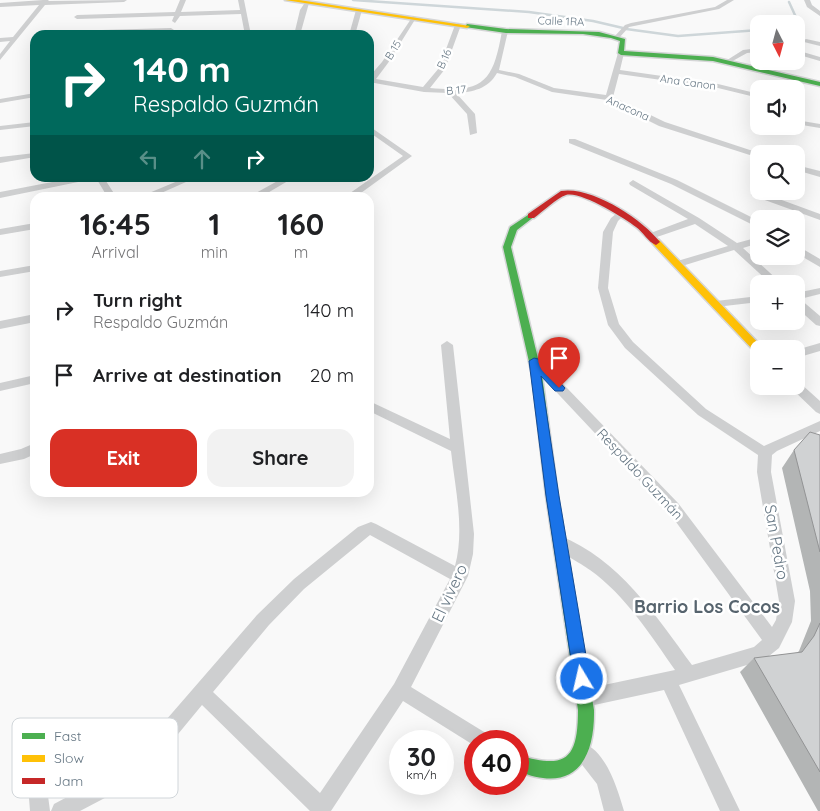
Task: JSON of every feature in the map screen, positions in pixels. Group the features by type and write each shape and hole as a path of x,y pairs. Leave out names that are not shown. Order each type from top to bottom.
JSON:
{"street":[{"path":"69,30 87,0"},
{"path":"0,5 46,1 124,0"},
{"path":"171,30 183,0"},
{"path":"241,0 242,12 248,25 248,30"},
{"name":"Calle 1RA","path":"288,0 505,31 581,33 617,37"},
{"path":"609,98 621,53 622,40 617,37 628,26 717,8 731,0"},
{"path":"807,0 809,6 820,14"},
{"path":"0,58 46,1"},
{"path":"298,30 306,3"},
{"path":"353,30 359,10"},
{"path":"77,17 242,12"},
{"name":"B 15","path":"374,75 386,63 413,18"},
{"name":"B 16","path":"424,90 442,69 458,25"},
{"name":"B 17","path":"374,80 424,90 450,91 479,87 489,81 500,60 505,31"},
{"path":"0,40 15,39"},
{"path":"806,42 820,44"},
{"path":"727,62 745,51 750,51"},
{"path":"621,53 713,59 820,84"},
{"path":"805,55 820,60"},
{"name":"Anacona","path":"495,70 517,75 552,90 609,98 662,124 750,152"},
{"name":"Ana Canon","path":"616,72 718,86 750,94"},
{"path":"450,91 471,114 473,133"},
{"path":"0,101 30,96"},
{"path":"805,124 820,126"},
{"path":"0,128 30,125"},
{"path":"374,132 408,154 407,157 374,180"},
{"path":"572,141 674,182 750,220"},
{"path":"0,160 30,156"},
{"path":"805,170 820,174"},
{"path":"0,195 63,182"},
{"path":"156,192 181,182"},
{"path":"262,192 281,182"},
{"path":"356,192 370,182"},
{"path":"633,183 696,220 737,248 767,275"},
{"path":"529,767 553,771 573,765 582,751 587,722 585,698 560,543 534,361 506,247 513,229 564,193 570,192 577,193 622,212 651,236 750,340"},
{"path":"771,200 820,217"},
{"path":"622,212 614,220 608,232 603,288 614,325 629,345 702,412 765,453 772,447 820,426"},
{"path":"651,236 696,220"},
{"path":"0,232 30,227"},
{"path":"678,264 750,243"},
{"path":"805,254 820,264"},
{"path":"0,274 30,269"},
{"path":"805,294 820,291"},
{"path":"716,304 750,300"},
{"path":"805,309 820,322"},
{"path":"0,325 30,319"},
{"name":"El vivero","path":"321,810 400,690 460,576 466,554 467,534 447,345"},
{"path":"805,351 820,347"},
{"name":"Respaldo Guzmán","path":"534,361 673,507 773,642"},
{"path":"0,387 30,380"},
{"path":"805,395 820,409"},
{"path":"374,408 457,448"},
{"path":"802,434 814,445"},
{"path":"0,459 24,454 30,451"},
{"name":"San Pedro","path":"585,698 668,680 758,654 773,642 784,622 787,601 764,472 765,453"},
{"path":"178,719 257,627 289,594 367,528 460,576"},
{"path":"560,543 577,551 627,594 688,674"},
{"path":"668,680 730,811"},
{"path":"400,690 465,730"},
{"path":"201,692 321,810"},
{"path":"582,751 605,779 614,811"},
{"path":"39,798 40,811"},
{"path":"61,811 85,798"}],"building":[{"path":"810,432 820,435 820,552 794,450"},
{"path":"820,623 820,772 754,658 802,652 814,636"}],"waterway":[{"path":"353,0 529,12 593,21 623,28"},
{"path":"789,2 795,15"},
{"path":"626,29 678,36 750,31"}],"traffic: fast":[{"path":"467,26 506,31 583,32 612,36 623,40 621,53 713,59 820,84"},
{"path":"529,767 548,770 562,768 572,763 579,756 583,746 586,722 585,698 552,496 537,375 507,247 513,229 531,216"}],"traffic: slow":[{"path":"288,0 467,26"},
{"path":"656,242 750,340"}],"traffic: jam":[{"path":"531,216 564,193 577,193 622,212 644,229 656,242"}],"district":[{"name":"Barrio Los Cocos","path":"707,607"}],"route":[{"path":"559,388 534,361 552,496 582,679"}]}
